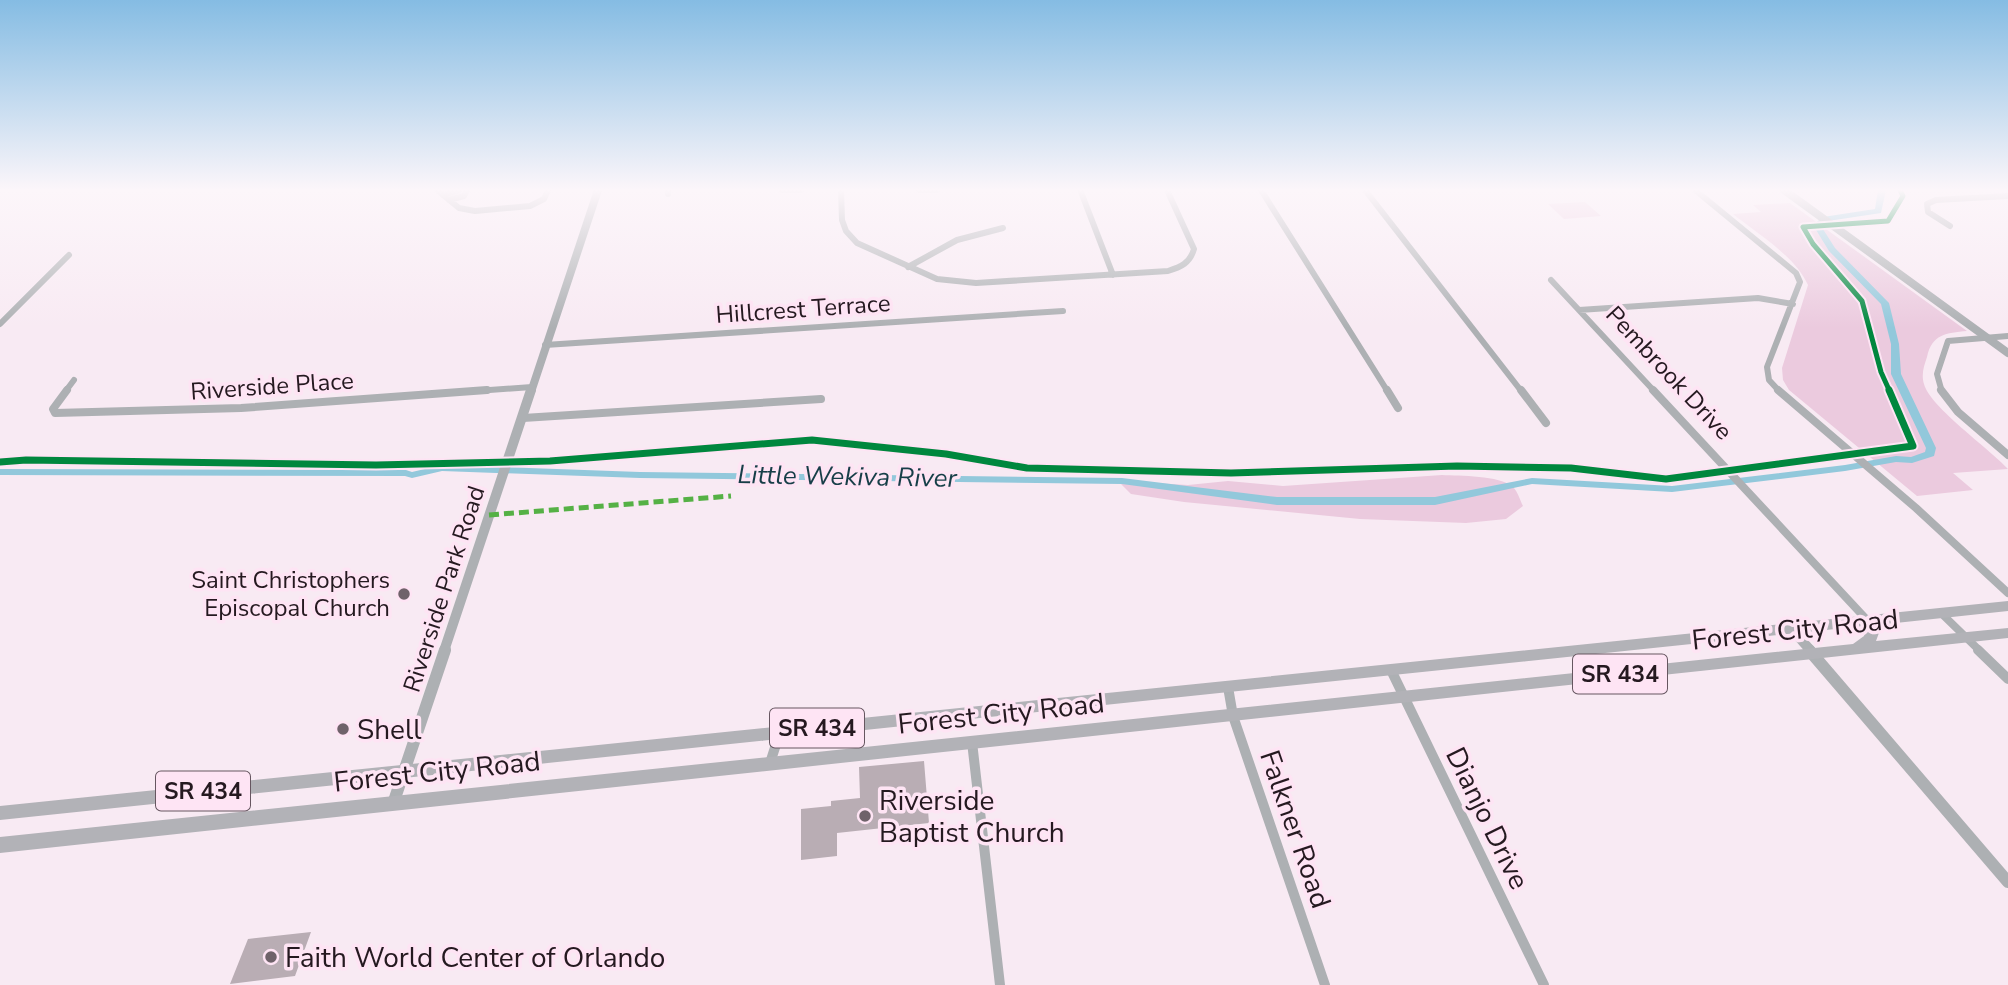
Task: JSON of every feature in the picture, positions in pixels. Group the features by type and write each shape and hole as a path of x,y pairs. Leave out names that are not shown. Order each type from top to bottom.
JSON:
{"main road":[{"name":"Forest City Road","path":"0,813 406,769 2008,606"},
{"path":"1855,649 1870,639 1872,630 1867,620"},
{"name":"Forest City Road","path":"0,845 394,801 1233,716 2008,633"}],"street":[{"name":"Riverside Park Road","path":"394,801 582,236"},
{"path":"851,236 857,243 908,267 957,282 1168,271 1182,267 1192,257 1194,249 1188,236"},
{"path":"908,267 957,240 972,236"},
{"path":"1098,236 1113,275"},
{"path":"1290,236 1398,408"},
{"path":"1401,236 1546,423"},
{"path":"1751,236 1796,273 1800,282 1768,367 1769,380 2008,593"},
{"path":"1848,236 2008,353"},
{"path":"0,324 69,255"},
{"name":"Pembrook Drive","path":"1551,280 1867,620"},
{"path":"1579,310 1750,299 1793,304"},
{"name":"Hillcrest Terrace","path":"545,345 1063,311"},
{"path":"2008,336 1948,341 1938,377 1938,385 1963,415 2008,455"},
{"name":"Riverside Place","path":"74,380 54,404 55,412 241,408 532,387"},
{"path":"523,418 821,399"},
{"path":"1941,613 2008,680"},
{"path":"1791,628 2008,882"},
{"name":"Dianjo Drive","path":"1391,670 1544,985"},
{"name":"Falkner Road","path":"1228,687 1233,716 1325,985"},
{"path":"770,763 780,732"},
{"path":"972,742 1000,985"}],"shaded area":[{"path":"1761,236 1836,236 1967,331 1946,334 1936,339 1929,349 1923,370 1924,384 1948,416 2008,469 1953,473 1973,490 1917,496 1789,390 1783,380 1782,368 1808,285 1794,264"},
{"path":"1442,475 1479,477 1507,483 1515,489 1523,506 1506,519 1466,523 1360,519 1184,502 1131,494 1121,484 1122,481 1188,485 1228,481 1283,486"}],"building":[{"name":"Riverside Baptist Church","path":"924,761 929,823 837,833 837,856 801,860 801,809 831,806 831,801 860,798 859,767"},
{"name":"Faith World Center of Orlando","path":"311,932 295,976 230,984 248,939"}],"waterway":[{"name":"Little Wekiva River","path":"0,472 412,475 442,468 640,475 1122,481 1277,501 1435,501 1532,481 1672,489 1845,468 1896,459 1912,460 1930,454 1931,448 1896,374 1895,344 1885,303 1832,249 1824,236"}],"marked path":[{"path":"489,515 731,496"}],"cycle path":[{"path":"0,462 26,460 376,465 550,461 812,440 946,454 1027,468 1231,473 1457,466 1571,468 1666,479 1913,446 1881,372 1862,301 1808,236"}],"place":[{"name":"Saint Christophers Episcopal Church","path":"404,594"},
{"name":"Shell","path":"343,729"},
{"name":"Riverside Baptist Church","path":"865,816"},
{"name":"Faith World Center of Orlando","path":"271,957"}]}
